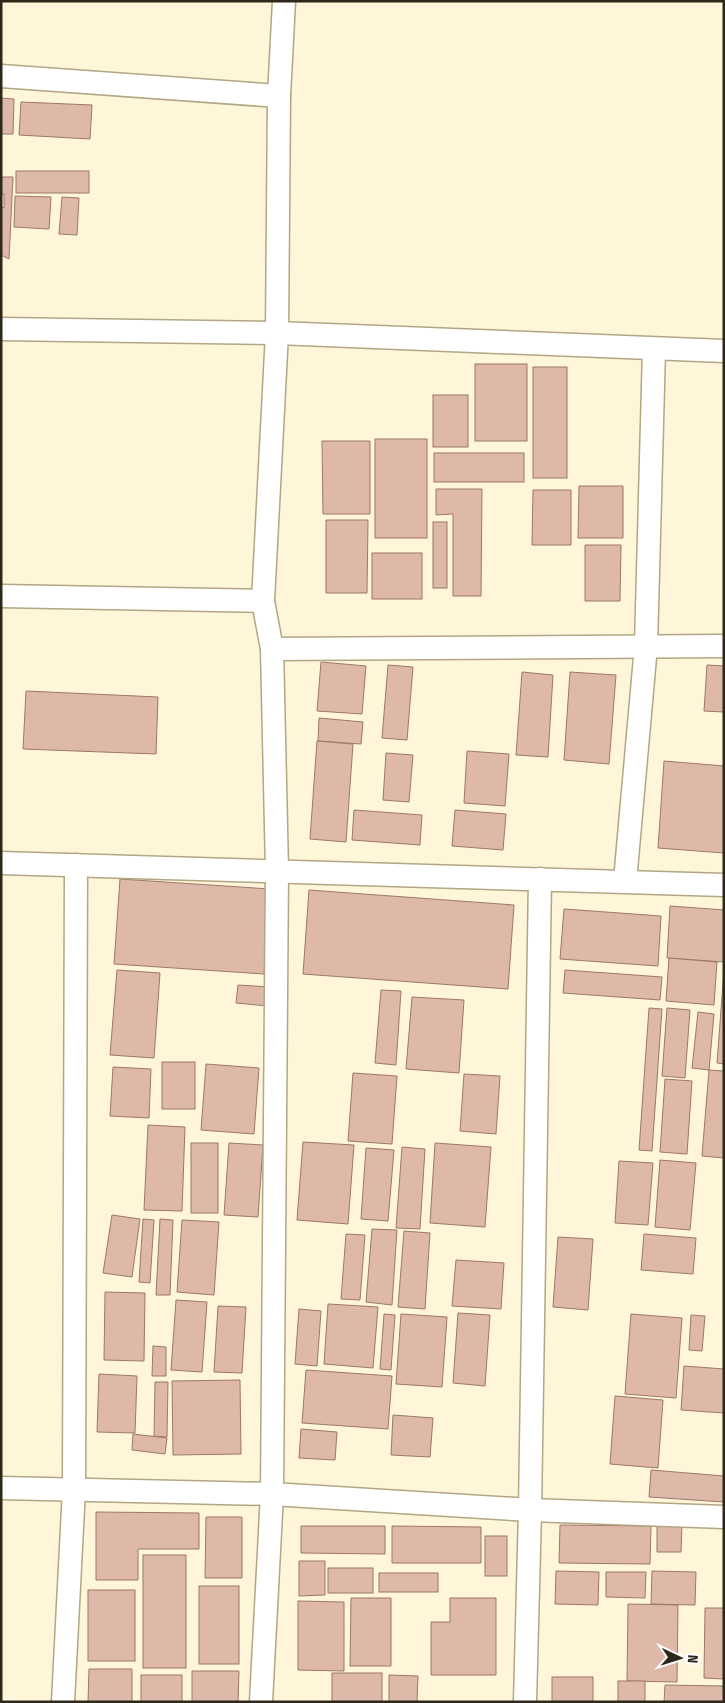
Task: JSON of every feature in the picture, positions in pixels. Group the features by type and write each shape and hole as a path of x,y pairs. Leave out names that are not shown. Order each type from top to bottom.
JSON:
{"street":[{"path":"261,1702 272,1494 277,871 272,649 263,601 277,333 279,96 284,1"},
{"path":"1,76 279,96"},
{"path":"1,329 277,333 654,349 724,350"},
{"path":"625,882 646,646 654,349"},
{"path":"1,596 263,601"},
{"path":"272,649 724,646"},
{"path":"1,863 724,885"},
{"path":"63,1702 74,1489 76,865"},
{"path":"525,1702 530,1510 540,879"},
{"path":"1,1488 272,1494 530,1510 724,1518"}],"building":[{"path":"1,98 14,99 13,134 1,134"},
{"path":"21,102 92,105 90,139 19,135"},
{"path":"16,171 89,171 89,193 16,193"},
{"path":"1,177 13,177 9,259 1,255 1,207 4,208 4,194 1,194"},
{"path":"15,196 51,197 49,229 14,227"},
{"path":"62,197 79,198 77,235 59,234"},
{"path":"475,364 527,364 527,441 475,441"},
{"path":"533,367 567,367 567,478 533,478"},
{"path":"433,395 468,395 468,447 433,447"},
{"path":"375,439 427,439 427,538 375,538"},
{"path":"322,441 370,441 370,514 323,514"},
{"path":"434,453 524,453 524,482 434,482"},
{"path":"579,486 623,486 623,538 578,538"},
{"path":"436,489 482,489 481,596 453,596 453,514 436,515"},
{"path":"533,490 571,490 571,545 532,545"},
{"path":"326,520 368,520 367,593 326,593"},
{"path":"433,522 447,522 447,588 433,588"},
{"path":"585,545 621,545 620,601 585,601"},
{"path":"372,553 422,553 422,599 372,599"},
{"path":"321,662 366,666 362,714 317,711"},
{"path":"388,665 413,667 407,740 382,738"},
{"path":"707,665 724,666 724,712 704,711"},
{"path":"522,672 553,675 548,757 516,755"},
{"path":"570,672 616,675 609,764 564,760"},
{"path":"26,691 158,697 156,754 23,749"},
{"path":"319,718 363,722 361,744 318,741"},
{"path":"317,741 353,744 346,842 310,839"},
{"path":"467,751 509,754 505,806 464,803"},
{"path":"386,753 413,755 409,802 383,800"},
{"path":"664,761 724,766 724,853 658,848"},
{"path":"354,810 422,815 420,845 352,840"},
{"path":"455,810 506,814 503,850 452,846"},
{"path":"120,879 270,889 264,974 114,964"},
{"path":"309,890 514,905 508,989 303,974"},
{"path":"670,906 724,910 724,962 667,958"},
{"path":"564,909 661,916 658,966 560,959"},
{"path":"669,958 717,962 714,1005 666,1001"},
{"path":"117,970 160,973 154,1058 110,1055"},
{"path":"565,970 662,977 660,1000 563,993"},
{"path":"724,970 724,1064 717,1063"},
{"path":"238,985 270,987 268,1006 236,1003"},
{"path":"381,990 401,991 396,1065 375,1063"},
{"path":"412,997 464,1000 459,1073 406,1069"},
{"path":"649,1008 662,1009 652,1151 639,1150"},
{"path":"667,1008 690,1010 685,1078 662,1076"},
{"path":"698,1012 714,1014 709,1070 692,1068"},
{"path":"162,1062 195,1062 195,1109 162,1109"},
{"path":"206,1064 259,1068 254,1134 201,1130"},
{"path":"113,1067 151,1069 149,1118 110,1116"},
{"path":"709,1070 724,1071 724,1158 702,1156"},
{"path":"353,1073 397,1076 392,1144 348,1141"},
{"path":"464,1074 500,1076 496,1134 460,1131"},
{"path":"665,1079 692,1081 687,1154 660,1152"},
{"path":"148,1125 185,1127 182,1211 144,1210"},
{"path":"303,1142 354,1145 348,1224 297,1220"},
{"path":"191,1143 218,1143 218,1213 191,1213"},
{"path":"229,1143 263,1145 258,1217 224,1215"},
{"path":"435,1143 491,1147 485,1227 430,1223"},
{"path":"402,1147 425,1149 420,1229 396,1228"},
{"path":"366,1148 394,1150 388,1221 361,1219"},
{"path":"660,1160 696,1163 690,1230 655,1227"},
{"path":"619,1161 653,1163 648,1225 615,1223"},
{"path":"112,1215 140,1219 132,1277 103,1273"},
{"path":"143,1219 154,1220 150,1283 139,1282"},
{"path":"160,1219 173,1220 170,1295 156,1295"},
{"path":"182,1220 219,1222 214,1295 177,1292"},
{"path":"372,1229 397,1230 392,1305 366,1302"},
{"path":"404,1231 430,1233 425,1309 398,1307"},
{"path":"346,1234 365,1235 360,1300 341,1299"},
{"path":"644,1234 696,1238 693,1274 641,1270"},
{"path":"558,1237 593,1239 588,1310 553,1307"},
{"path":"456,1260 504,1263 501,1309 452,1306"},
{"path":"105,1292 145,1293 144,1361 104,1360"},
{"path":"176,1300 207,1302 202,1372 171,1370"},
{"path":"328,1304 378,1307 373,1368 324,1364"},
{"path":"218,1306 246,1307 242,1373 214,1372"},
{"path":"299,1309 321,1311 317,1366 295,1364"},
{"path":"458,1313 490,1315 485,1386 453,1383"},
{"path":"384,1314 395,1315 391,1370 380,1369"},
{"path":"401,1314 447,1317 442,1387 396,1384"},
{"path":"631,1314 682,1318 676,1398 625,1394"},
{"path":"691,1315 705,1316 702,1351 689,1350"},
{"path":"153,1346 166,1347 166,1376 152,1376"},
{"path":"684,1366 724,1369 724,1413 681,1410"},
{"path":"306,1370 392,1376 388,1429 302,1423"},
{"path":"99,1374 137,1376 135,1433 97,1432"},
{"path":"240,1380 241,1454 173,1455 172,1381"},
{"path":"155,1382 168,1382 167,1437 154,1436"},
{"path":"615,1396 663,1400 658,1468 610,1464"},
{"path":"393,1415 433,1418 430,1457 391,1455"},
{"path":"301,1429 337,1432 335,1460 299,1458"},
{"path":"133,1434 167,1438 165,1454 132,1450"},
{"path":"651,1470 724,1476 724,1502 649,1497"},
{"path":"96,1512 199,1513 199,1549 138,1549 138,1580 96,1580"},
{"path":"206,1517 242,1517 242,1578 205,1578"},
{"path":"657,1523 682,1524 681,1552 657,1552"},
{"path":"560,1525 651,1526 650,1564 559,1563"},
{"path":"301,1526 385,1526 385,1554 301,1553"},
{"path":"392,1526 481,1527 481,1563 392,1563"},
{"path":"485,1536 507,1536 507,1576 485,1576"},
{"path":"143,1555 186,1555 186,1668 143,1668"},
{"path":"299,1561 325,1561 325,1595 299,1596"},
{"path":"328,1568 373,1568 373,1593 328,1593"},
{"path":"556,1571 599,1572 598,1605 555,1604"},
{"path":"652,1571 696,1572 695,1605 651,1604"},
{"path":"606,1572 646,1572 645,1598 606,1597"},
{"path":"379,1573 438,1573 438,1592 379,1592"},
{"path":"199,1586 239,1586 239,1664 199,1664"},
{"path":"88,1590 135,1590 135,1661 88,1661"},
{"path":"351,1598 391,1598 391,1666 350,1666"},
{"path":"450,1598 496,1598 496,1675 431,1675 431,1622 450,1622"},
{"path":"298,1601 344,1602 344,1671 298,1670"},
{"path":"628,1604 678,1605 677,1682 627,1681"},
{"path":"705,1608 724,1608 724,1679 704,1678"},
{"path":"89,1669 132,1669 132,1702 88,1702"},
{"path":"192,1671 239,1671 238,1702 192,1702"},
{"path":"332,1673 382,1673 382,1702 332,1702"},
{"path":"141,1675 182,1675 182,1702 141,1702"},
{"path":"389,1675 418,1676 417,1702 389,1702"},
{"path":"552,1677 593,1677 593,1702 552,1702"},
{"path":"618,1681 645,1681 645,1702 618,1702"},
{"path":"665,1685 724,1686 724,1702 664,1702"}]}
